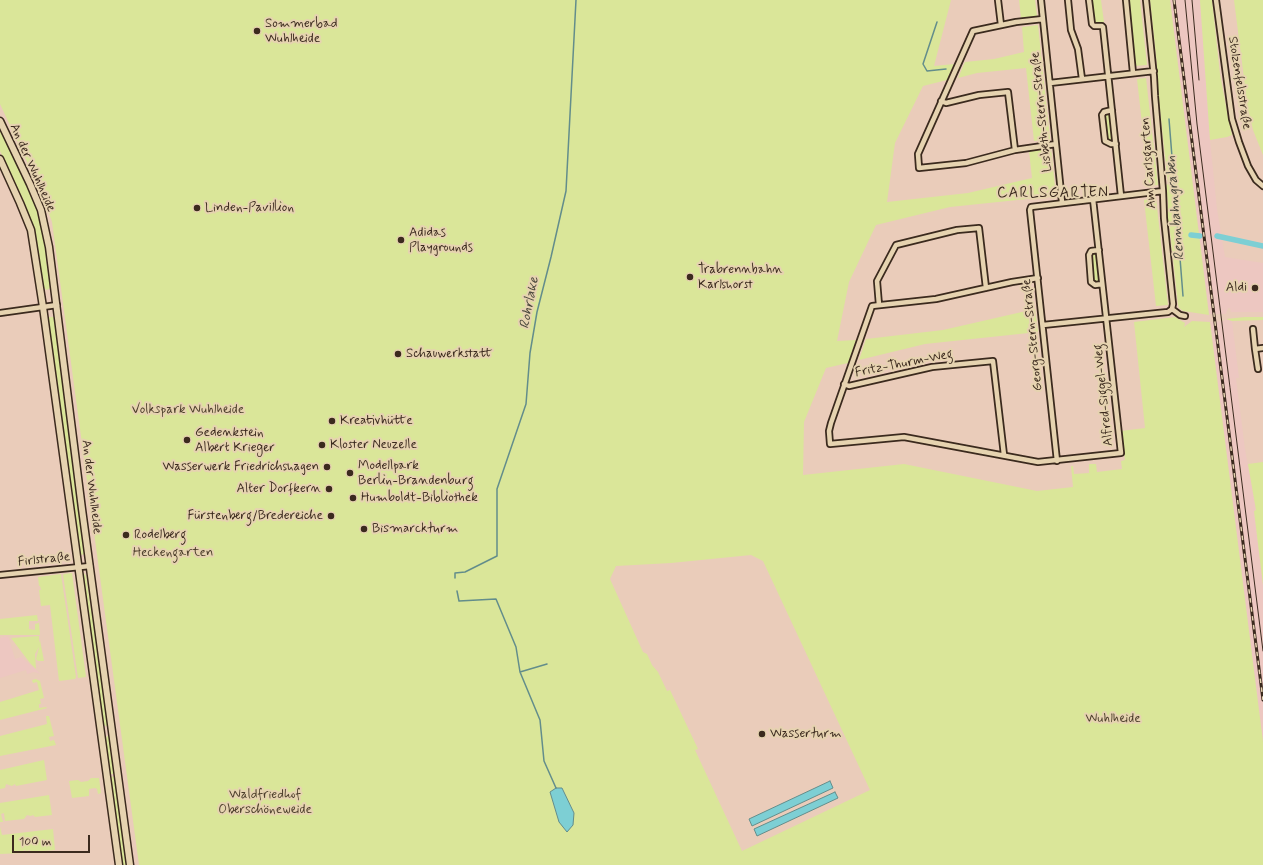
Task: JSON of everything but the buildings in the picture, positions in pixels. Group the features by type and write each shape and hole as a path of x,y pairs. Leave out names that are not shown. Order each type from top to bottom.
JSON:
{"main road":[{"name":"An der Wuhlheide","path":"0,121 41,210 49,247 130,865"},
{"name":"An der Wuhlheide","path":"0,159 31,230 43,307 119,865"}],"street":[{"path":"998,0 1001,25"},
{"name":"Lisbeth-Stern-Straße","path":"1041,0 1062,202"},
{"path":"1068,0 1071,30 1078,49 1082,79"},
{"path":"1089,0 1092,24 1094,26 1103,27 1121,196"},
{"path":"1126,0 1133,73"},
{"name":"Am Carlsgarten","path":"1146,0 1154,71 1154,96 1173,304 1172,309"},
{"name":"Stolzenfelsstraße","path":"1216,0 1232,119 1248,166 1256,180 1263,186"},
{"path":"1043,18 1001,25 973,31 971,33 918,154 919,168 966,163 1014,150 1056,144"},
{"path":"1050,83 1154,71"},
{"path":"941,101 946,103 979,95 1008,92 1014,150"},
{"path":"1112,110 1104,112 1102,115 1102,121 1105,141 1111,144 1116,144"},
{"path":"1062,202 1163,191"},
{"path":"1093,199 1106,319"},
{"name":"Georg-Stern-Straße","path":"1057,461 1030,211 1031,207 1062,202"},
{"path":"879,305 877,281 896,245 957,230 979,228 986,288"},
{"path":"1099,250 1091,252 1088,255 1091,282 1095,285 1102,284"},
{"path":"1038,278 1012,282 936,299 874,305 870,308 829,431 830,444 904,437 1038,462 1057,461"},
{"path":"0,313 57,305"},
{"path":"1043,326 1168,312 1172,309 1185,316"},
{"name":"Alfred-Siggel-Weg","path":"1057,461 1121,453 1106,319"},
{"path":"1253,329 1258,369"},
{"path":"1256,349 1263,348"},
{"name":"Fritz-Thurm-Weg","path":"844,384 849,386 932,367 993,361 1004,455"},
{"name":"Firlstraße","path":"0,575 90,566"}],"shaded area":[{"path":"1170,0 1200,0 1210,140 1217,209 1225,257 1263,263 1263,312 1231,312 1230,308 1228,308 1226,314 1209,314"},
{"path":"1226,319 1232,321 1239,378 1236,378 1245,449 1256,511 1254,511 1263,585 1263,742 1210,322 1224,321"},
{"path":"6,636 9,638 15,659 21,657 41,674 34,672 27,674 26,670 0,678 0,638"}],"green space":[{"path":"0,0 951,0 934,66 954,64 947,80 923,86 895,143 887,202 968,193 1032,178 1029,151 1051,149 1056,196 950,207 876,225 849,282 837,341 856,340 848,363 826,368 804,422 803,475 904,464 1037,491 1073,487 1071,466 1073,466 1074,474 1089,473 1089,464 1096,464 1097,472 1122,469 1121,461 1125,460 1121,431 1145,428 1134,322 1175,317 1185,323 1184,327 1192,321 1210,322 1263,742 1263,865 139,865 52,222 42,194 0,104","holes":["751,555 763,561 870,790 742,851 695,750 698,749 670,690 667,691 647,654 643,652 610,579 616,566 671,563","562,788 574,813 559,822 550,792"]},
{"path":"1019,0 1035,0 1037,16 1021,18"},
{"path":"1091,0 1101,0 1104,22 1094,23"},
{"path":"1127,0 1140,0 1147,65 1134,66"},
{"path":"1150,0 1170,0 1209,315 1183,311 1178,305 1169,222 1167,221 1168,204 1166,185 1168,184 1159,101 1157,101 1158,86 1155,65 1157,65"},
{"path":"1200,0 1212,0 1220,74 1232,135 1210,140"},
{"path":"1234,0 1263,0 1263,155 1253,130 1248,110"},
{"path":"1038,25 1050,139 1034,141 1026,68 977,73 958,78 965,62 994,59 1024,52 1022,27"},
{"path":"1146,78 1158,185 1149,186 1137,79"},
{"path":"1110,114 1113,139 1106,140 1104,115"},
{"path":"0,128 39,212 46,243 46,259 50,288 47,290 43,287 37,242 31,221 22,197 0,151"},
{"path":"1156,198 1168,305 1156,306 1144,200"},
{"path":"1222,235 1263,244 1263,248 1223,239"},
{"path":"1091,253 1096,253 1100,282 1094,282"},
{"path":"1035,309 1038,332 925,344 859,360 866,339 943,330"},
{"path":"48,317 54,317 86,554 80,555"},
{"path":"1263,317 1263,320 1232,321 1226,319"},
{"path":"1263,462 1263,585 1254,511 1256,510 1248,464"},
{"path":"72,573 86,677 78,678 63,575"},
{"path":"84,573 86,576 91,610 97,633 108,727 104,725 102,720"},
{"path":"61,574 76,677 75,679 59,681 50,605 41,606 39,590 41,590 38,577"},
{"path":"37,615 38,621 29,621 29,629 35,630 35,624 39,623 40,635 0,635 0,619"},
{"path":"39,636 39,643 40,640 44,661 38,661 36,659 39,647 35,654 36,669 11,638"},
{"path":"36,679 40,681 44,698 40,699 41,704 39,704 39,708 47,708 0,720 0,702 39,690 37,682 33,683 32,680"},
{"path":"46,716 49,716 54,736 49,737 50,741 54,740 56,745 0,756 0,736 47,724"},
{"path":"107,736 110,737 115,774 110,774 105,740"},
{"path":"44,760 47,780 16,786 15,784 12,786 6,784 5,788 0,789 0,770"},
{"path":"116,776 127,865 122,865 110,777"},
{"path":"91,778 99,778 101,793 98,794 97,789 95,788 89,789 89,796 72,798 69,781 78,780 81,782 88,781"},
{"path":"49,795 52,815 35,817 33,815 27,815 24,819 5,821 4,813 1,814 3,822 0,822 0,803"},
{"path":"0,827 2,835 53,829 55,850 31,852 30,850 24,850 23,853 0,854"}],"water":[{"path":"830,781 833,788 752,826 749,819"},
{"path":"556,788 562,788 574,813 573,825 567,832 559,822 550,792"},
{"path":"835,792 838,798 757,836 754,829"}],"waterway":[{"name":"Rohrlake","path":"455,578 455,573 465,572 497,556 497,489 526,404 530,353 537,312 566,191 576,0"},
{"path":"937,22 923,64 927,71 946,69"},
{"name":"Rennbahngraben","path":"1169,119 1183,296"},
{"name":"Rennbahngraben","path":"1191,235 1200,236"},
{"name":"Rennbahngraben","path":"1217,236 1263,246"},
{"name":"Rohrlake","path":"457,591 459,601 496,599 516,647 520,672 547,664"},
{"path":"520,672 540,720 544,761 556,788"}],"tram line":[{"path":"1185,0 1197,124 1263,651"},
{"path":"1192,0 1199,80"}],"railway":[{"path":"1174,0 1263,700"}],"place":[{"name":"Sommerbad Wuhlheide","path":"257,31"},
{"name":"Linden-Pavillion","path":"197,208"},
{"name":"Adidas Playgrounds","path":"401,240"},
{"name":"Trabrennbahn Karlshorst","path":"690,277"},
{"name":"Aldi","path":"1255,288"},
{"name":"Schauwerkstatt","path":"398,354"},
{"name":"Kreativhütte","path":"332,421"},
{"name":"Gedenkstein Albert Krieger","path":"187,440"},
{"name":"Kloster Neuzelle","path":"322,445"},
{"name":"Wasserwerk Friedrichshagen","path":"327,467"},
{"name":"Modellpark Berlin-Brandenburg","path":"350,473"},
{"name":"Alter Dorfkern","path":"329,489"},
{"name":"Humboldt-Bibliothek","path":"353,498"},
{"name":"Fürstenberg/Bredereiche","path":"331,516"},
{"name":"Bismarckturm","path":"364,529"},
{"name":"Rodelberg","path":"126,535"},
{"name":"Wasserturm","path":"762,734"}],"district":[{"name":"CARLSGARTEN","path":"1053,194"}],"park label":[{"name":"Volkspark Wuhlheide","path":"188,410"},
{"name":"Heckengarten","path":"173,553"},
{"name":"Wuhlheide","path":"1113,719"},
{"name":"Waldfriedhof Oberschöneweide","path":"265,802"}]}
